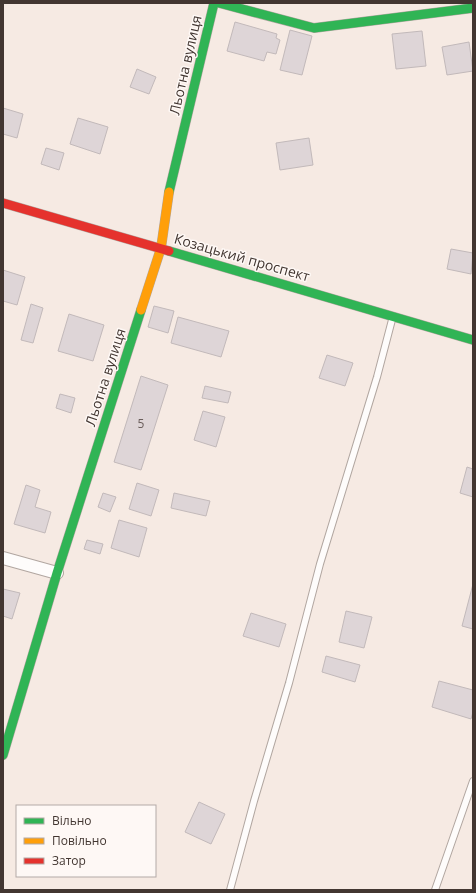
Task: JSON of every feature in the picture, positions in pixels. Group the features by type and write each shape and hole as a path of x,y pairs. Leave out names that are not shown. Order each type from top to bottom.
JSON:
{"street":[{"name":"Льотна вулиця","path":"3,755 57,573 161,248 167,202 214,3"},
{"path":"219,3 314,28 473,8"},
{"name":"Козацький проспект","path":"3,204 161,248 473,340"},
{"path":"3,558 57,573"}],"lane":[{"path":"230,890 289,682 320,564 393,316"},
{"path":"435,890 473,781"}],"building":[{"path":"235,22 277,34 276,38 280,40 276,54 267,52 264,61 227,51"},
{"path":"290,30 312,36 302,75 280,70"},
{"path":"422,31 426,66 396,69 392,34"},
{"path":"469,42 473,71 447,75 442,47"},
{"path":"137,69 156,77 149,94 130,87"},
{"path":"3,108 23,114 17,138 3,134"},
{"path":"78,118 108,127 100,154 70,144"},
{"path":"309,138 313,165 280,170 276,143"},
{"path":"46,148 64,153 59,170 41,164"},
{"path":"451,249 473,253 471,274 447,269"},
{"path":"3,270 25,277 17,305 3,301"},
{"path":"31,304 43,308 33,343 21,340"},
{"path":"154,306 174,311 168,333 148,327"},
{"path":"69,314 104,325 93,361 58,351"},
{"path":"178,317 229,331 221,357 171,343"},
{"path":"327,355 353,363 345,386 319,378"},
{"path":"141,376 168,385 141,470 114,462"},
{"path":"205,386 231,392 228,403 202,398"},
{"path":"60,394 75,398 71,413 56,408"},
{"path":"203,411 225,417 216,447 194,440"},
{"path":"467,467 473,469 473,497 460,493"},
{"path":"137,483 159,490 151,516 129,509"},
{"path":"26,485 40,490 35,507 51,512 45,533 14,524"},
{"path":"103,493 116,497 110,512 98,507"},
{"path":"174,493 210,501 206,516 171,508"},
{"path":"119,520 147,528 139,557 111,548"},
{"path":"87,540 103,544 100,554 84,549"},
{"path":"473,584 473,629 462,626"},
{"path":"3,589 20,593 12,619 3,616"},
{"path":"346,611 372,617 364,648 339,642"},
{"path":"251,613 286,624 279,647 243,636"},
{"path":"326,656 360,665 355,682 322,672"},
{"path":"439,681 473,690 473,712 471,719 432,707"},
{"path":"199,802 225,814 211,844 185,832"}],"traffic: fast":[{"path":"169,192 214,3"},
{"path":"219,3 314,28 473,8"},
{"path":"169,251 473,340"},
{"path":"3,755 57,573 141,310"}],"traffic: slow":[{"path":"141,310 161,248 169,192"}],"traffic: jam":[{"path":"3,203 169,251"}]}
